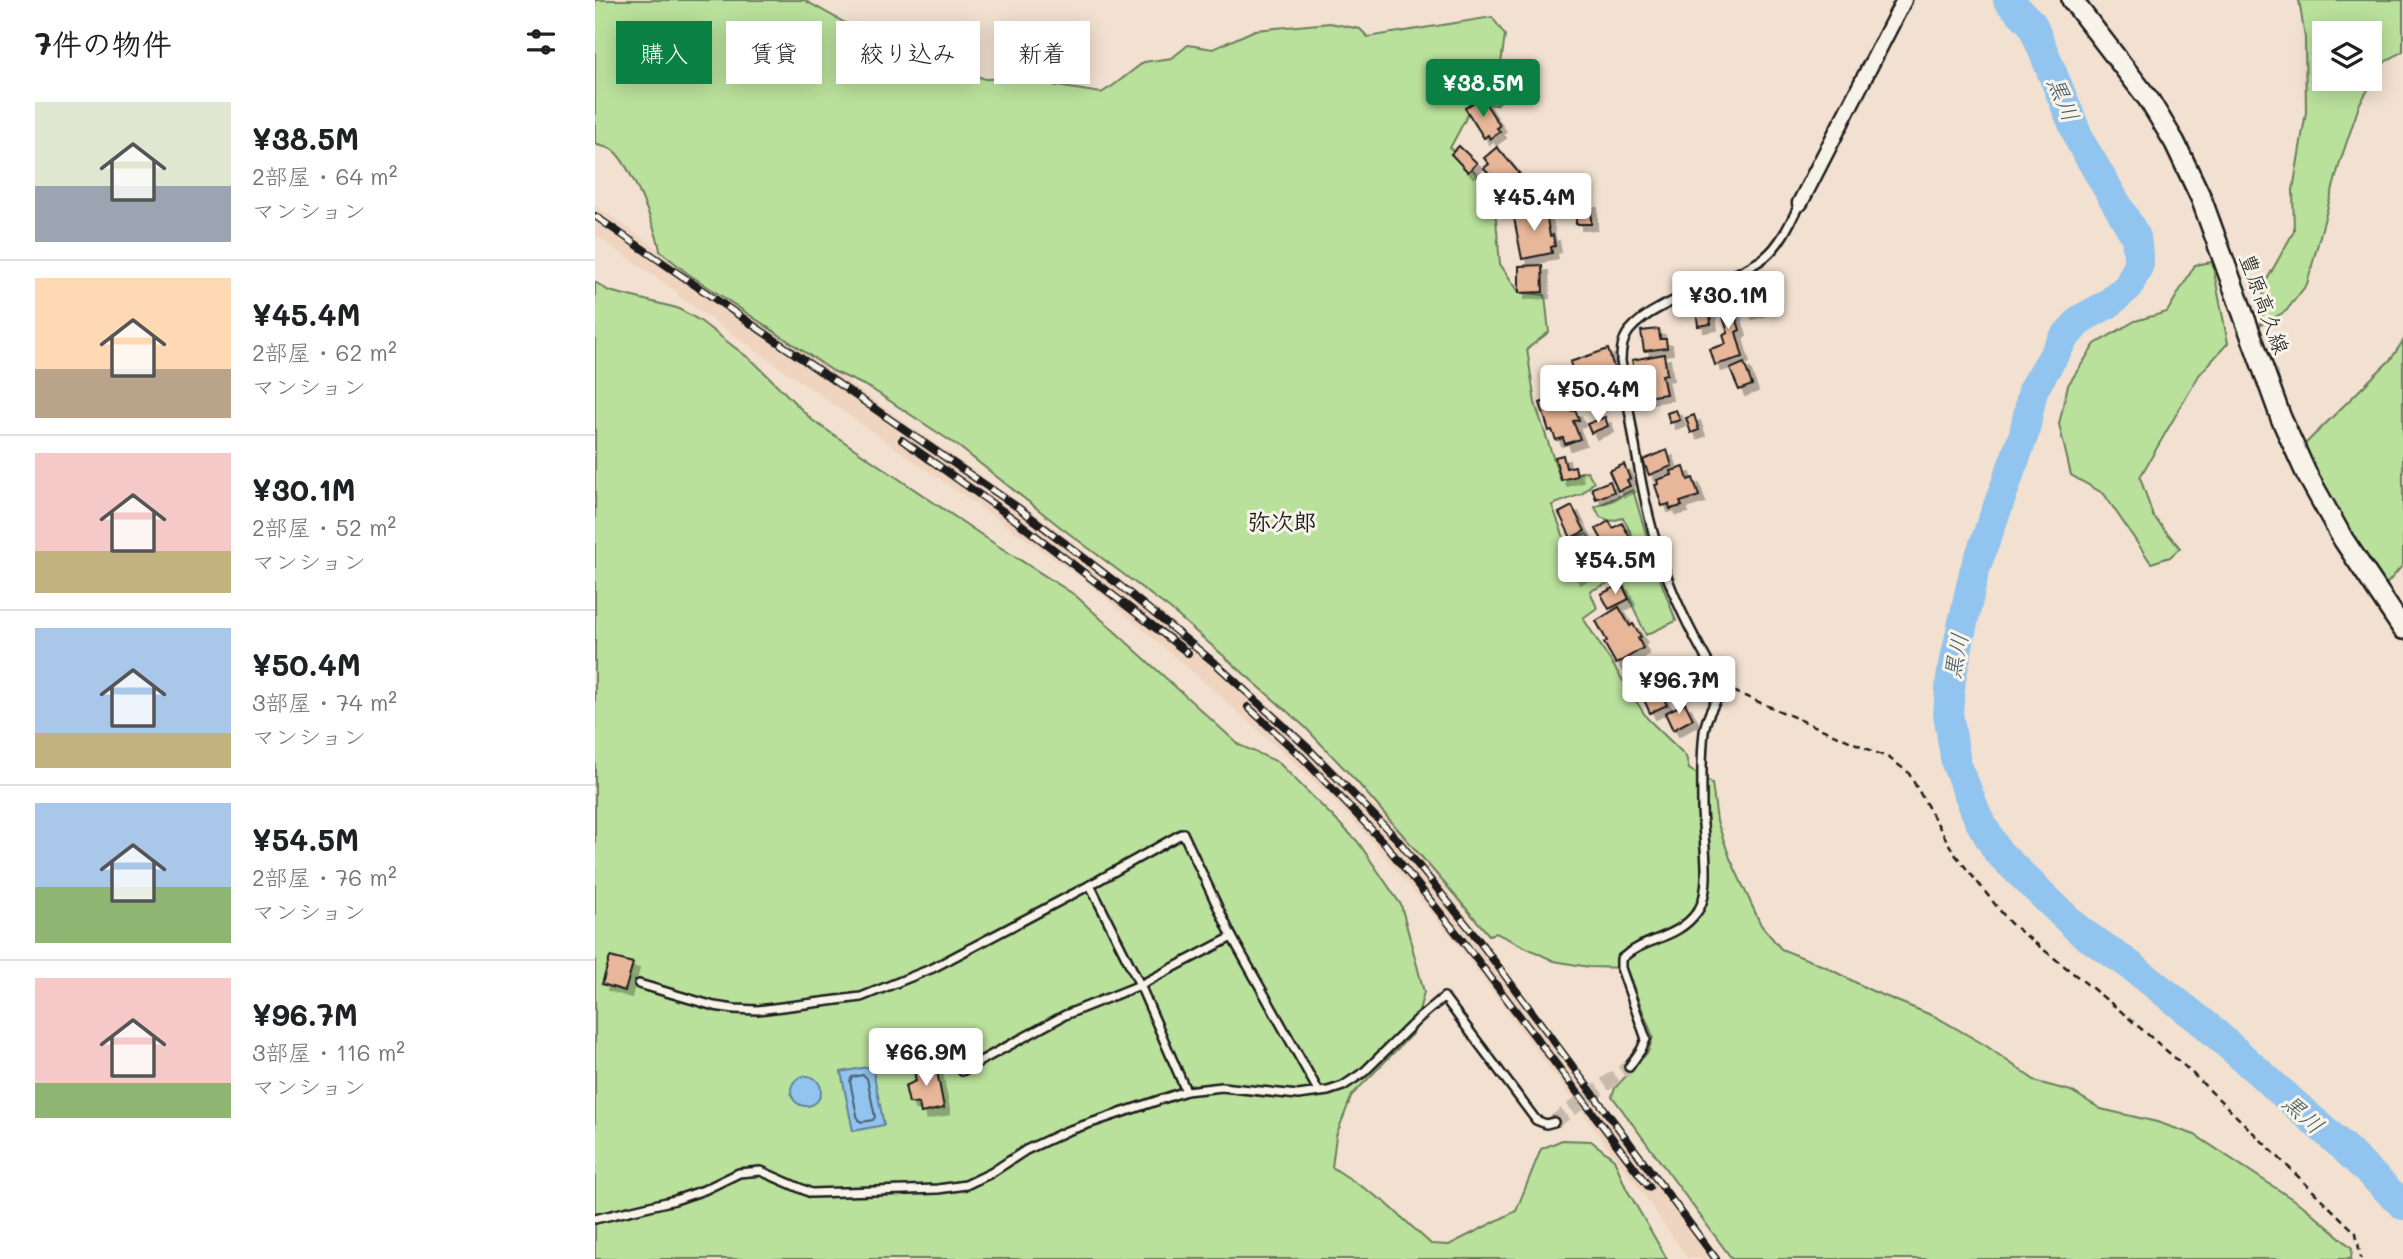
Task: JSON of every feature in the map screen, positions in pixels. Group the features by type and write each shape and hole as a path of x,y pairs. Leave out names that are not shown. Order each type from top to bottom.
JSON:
{"main road":[{"name":"豊原高久線","path":"2072,0 2149,100 2175,143 2201,198 2286,429 2306,473 2343,539 2400,620"}],"street":[{"path":"1800,203 1904,0"}],"lane":[{"path":"1629,1067 1646,1039 1621,968 1621,959 1631,950 1679,931 1700,910 1705,895 1702,808 1704,731 1707,718 1723,688 1675,598 1661,561 1648,513 1621,361 1622,347 1629,331 1640,321 1768,255 1800,203"},
{"path":"639,984 714,1006 734,1009 758,1010 860,997 933,968 1090,886 1183,833 1232,937 1319,1092"},
{"path":"1090,886 1140,985 1186,1091"},
{"path":"962,1071 1065,1015 1140,985 1232,937"},
{"path":"595,1219 685,1197 739,1173 761,1171 811,1193 938,1189 966,1185 991,1173 1026,1150 1067,1131 1186,1091 1222,1087 1298,1095 1343,1086 1364,1072 1418,1019 1444,998 1536,1120 1546,1124 1554,1122"}],"path":[{"path":"1723,688 1889,758 1908,772 1954,853 2010,923 2117,1008 2189,1070 2356,1233 2361,1259"}],"shaded area":[{"path":"595,205 687,273 833,371 1052,526 1161,612 1273,708 1404,835 1483,937 1714,1259 1688,1259 1458,945 1364,832 1309,776 1083,579 595,235"}],"green space":[{"path":"595,0 804,0 842,21 836,21 836,84 980,84 980,77 994,79 994,84 1050,84 1101,93 1144,62 1172,58 1188,45 1213,49 1255,30 1330,23 1360,29 1368,37 1492,17 1505,35 1500,71 1507,95 1496,105 1474,103 1450,148 1474,171 1494,197 1500,264 1519,292 1545,295 1549,332 1527,349 1535,403 1560,478 1587,471 1594,482 1582,494 1552,505 1565,540 1587,534 1602,558 1590,567 1597,579 1643,556 1623,518 1611,521 1600,517 1595,507 1633,490 1657,571 1676,621 1646,635 1620,578 1590,591 1597,608 1583,618 1647,718 1686,756 1689,769 1712,783 1717,821 1730,858 1761,925 1781,949 1936,1017 1985,1045 2037,1082 2071,1091 2101,1109 2157,1122 2195,1135 2306,1208 2352,1248 2351,1259 1732,1259 1612,1096 1615,1088 1648,1052 1653,1037 1626,968 1589,967 1554,961 1496,933 1489,935 1357,782 1305,727 1170,609 958,446 870,388 833,371 687,273 660,251 648,213 626,166 611,149 595,144"},
{"path":"2299,0 2403,0 2403,51 2385,62 2382,67 2382,21 2312,21 2312,91 2367,91 2360,103 2340,162 2307,284 2286,311 2261,325 2264,285 2294,231 2293,190 2306,112 2305,38"},
{"path":"2212,262 2228,343 2199,375 2140,477 2153,516 2180,548 2170,557 2151,563 2104,494 2071,475 2059,424 2068,385 2095,344 2135,321 2167,312 2195,265"},
{"path":"595,282 609,291 677,308 699,320 755,363 812,420 1075,595 1239,745 1278,762 1358,842 1401,905 1424,992 1413,1033 1352,1095 1336,1136 1332,1167 1385,1202 1431,1244 1449,1245 1516,1211 1541,1149 1562,1140 1591,1141 1614,1159 1626,1188 1667,1259 595,1259"},
{"path":"2403,341 2403,565 2383,588 2351,540 2301,448 2391,359"}],"water":[{"path":"872,1066 884,1125 853,1131 841,1072"},
{"path":"806,1076 817,1080 821,1091 817,1102 806,1106 795,1102 791,1091 795,1080"}],"building":[{"path":"1489,65 1497,83 1480,91 1477,85 1472,88 1466,76"},
{"path":"1479,99 1484,101 1500,126 1497,128 1500,132 1490,139 1488,135 1484,138 1465,108"},
{"path":"1459,146 1477,163 1468,172 1451,154"},
{"path":"1497,147 1519,173 1500,188 1484,168 1489,164 1484,158"},
{"path":"1526,188 1530,204 1513,208 1509,192"},
{"path":"1576,202 1591,202 1591,224 1576,224"},
{"path":"1545,207 1550,236 1553,235 1555,246 1551,247 1552,253 1522,259 1513,213"},
{"path":"1542,265 1543,292 1519,293 1519,266"},
{"path":"1727,287 1740,330 1736,332 1743,357 1715,365 1710,349 1726,344 1723,335 1728,333 1715,291"},
{"path":"1753,292 1758,310 1746,313 1742,295"},
{"path":"1709,306 1711,324 1698,326 1696,308"},
{"path":"1659,329 1660,339 1666,339 1667,348 1644,351 1641,331"},
{"path":"1608,349 1616,374 1610,376 1611,381 1586,389 1583,379 1576,381 1570,362"},
{"path":"1664,354 1667,374 1662,375 1666,394 1639,398 1632,360"},
{"path":"1744,363 1752,385 1739,390 1730,369"},
{"path":"1566,394 1572,411 1575,410 1579,420 1573,421 1580,439 1565,444 1563,438 1556,440 1552,430 1549,431 1540,403"},
{"path":"1676,410 1680,420 1670,423 1667,413"},
{"path":"1694,415 1699,430 1691,433 1686,418"},
{"path":"1605,417 1608,426 1591,433 1587,424"},
{"path":"1667,450 1672,466 1649,475 1643,460"},
{"path":"1563,455 1566,468 1575,466 1577,476 1561,480 1555,457"},
{"path":"1624,464 1630,486 1618,491 1609,471"},
{"path":"1684,467 1688,480 1693,478 1699,496 1680,502 1682,506 1670,509 1669,504 1662,506 1655,485 1658,484 1657,480"},
{"path":"1610,481 1614,492 1596,499 1592,488"},
{"path":"1572,506 1585,531 1571,538 1559,513"},
{"path":"1609,521 1613,528 1622,523 1633,543 1638,540 1640,546 1630,552 1627,547 1611,556 1596,529"},
{"path":"1580,556 1588,571 1574,578 1567,563"},
{"path":"1622,584 1629,599 1609,609 1601,594"},
{"path":"1619,607 1630,626 1633,624 1641,637 1638,638 1643,648 1616,664 1596,621"},
{"path":"1646,662 1667,705 1650,713 1640,691 1646,689 1635,667"},
{"path":"1685,703 1693,719 1673,730 1665,713"},
{"path":"610,957 633,963 625,991 602,984"},
{"path":"935,1061 944,1108 921,1113 919,1104 909,1103 905,1086 916,1081 913,1065"}],"waterway":[{"name":"黒川","path":"2008,0 2032,24 2081,143 2136,237 2139,264 2128,287 2108,304 2081,319 2064,338 2033,390 2024,434 1974,572 1951,678 1948,713 1956,763 1979,820 1998,852 2080,931 2130,965 2206,1025 2342,1146 2403,1205"}],"tunnel":[{"path":"1554,1122 1629,1067"}],"railway":[{"path":"595,216 1020,509 1216,664 1309,749 1397,839 1474,934 1716,1259"},
{"path":"902,440 1014,519 1188,653"},
{"path":"1248,707 1302,757 1385,844 1462,940 1649,1187"}],"district":[{"name":"弥次郎","path":"1282,522"}]}
